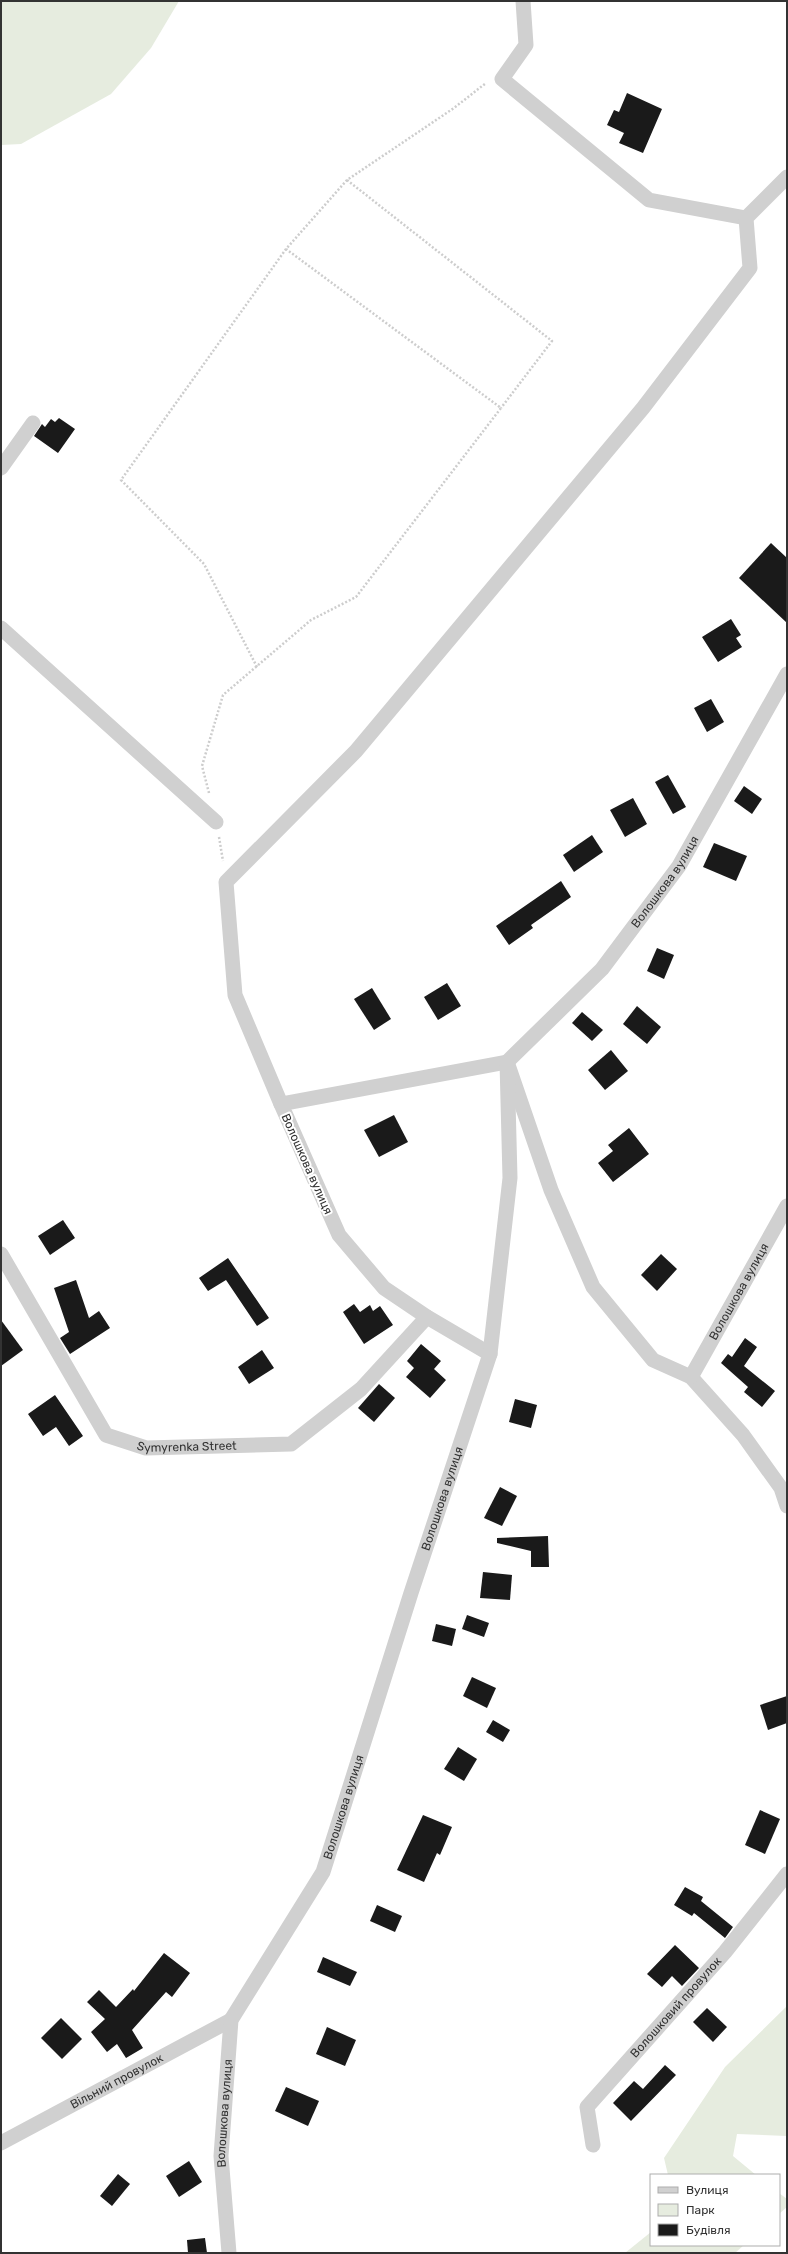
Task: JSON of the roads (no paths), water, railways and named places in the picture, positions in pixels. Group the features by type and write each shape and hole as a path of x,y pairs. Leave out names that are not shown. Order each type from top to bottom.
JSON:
{"street":[{"path":"523,1 526,45 502,79 649,200 746,218"},
{"path":"281,1104 235,995 226,882 356,751 643,408 750,268 746,218 787,177"},
{"path":"1,468 33,423"},
{"path":"1,628 216,822"},
{"name":"Волошкова вулиця","path":"490,1354 427,1317 384,1288 339,1235 281,1104 507,1062 602,969 679,866 787,674"},
{"path":"507,1062 551,1190 593,1287 653,1360 691,1377 743,1435 784,1487 787,1506"},
{"name":"Волошкова вулиця","path":"229,2253 221,2156 231,2020 323,1872 410,1593 490,1354 510,1178 507,1062"},
{"name":"Волошкова вулиця","path":"691,1377 787,1206"},
{"name":"Symyrenka Street","path":"1,1254 106,1435 146,1448 291,1444 361,1390 427,1317"},
{"name":"Волошковий провулок","path":"593,2146 587,2107 725,1952 787,1874"},
{"name":"Вільний провулок","path":"1,2143 231,2020"}]}
